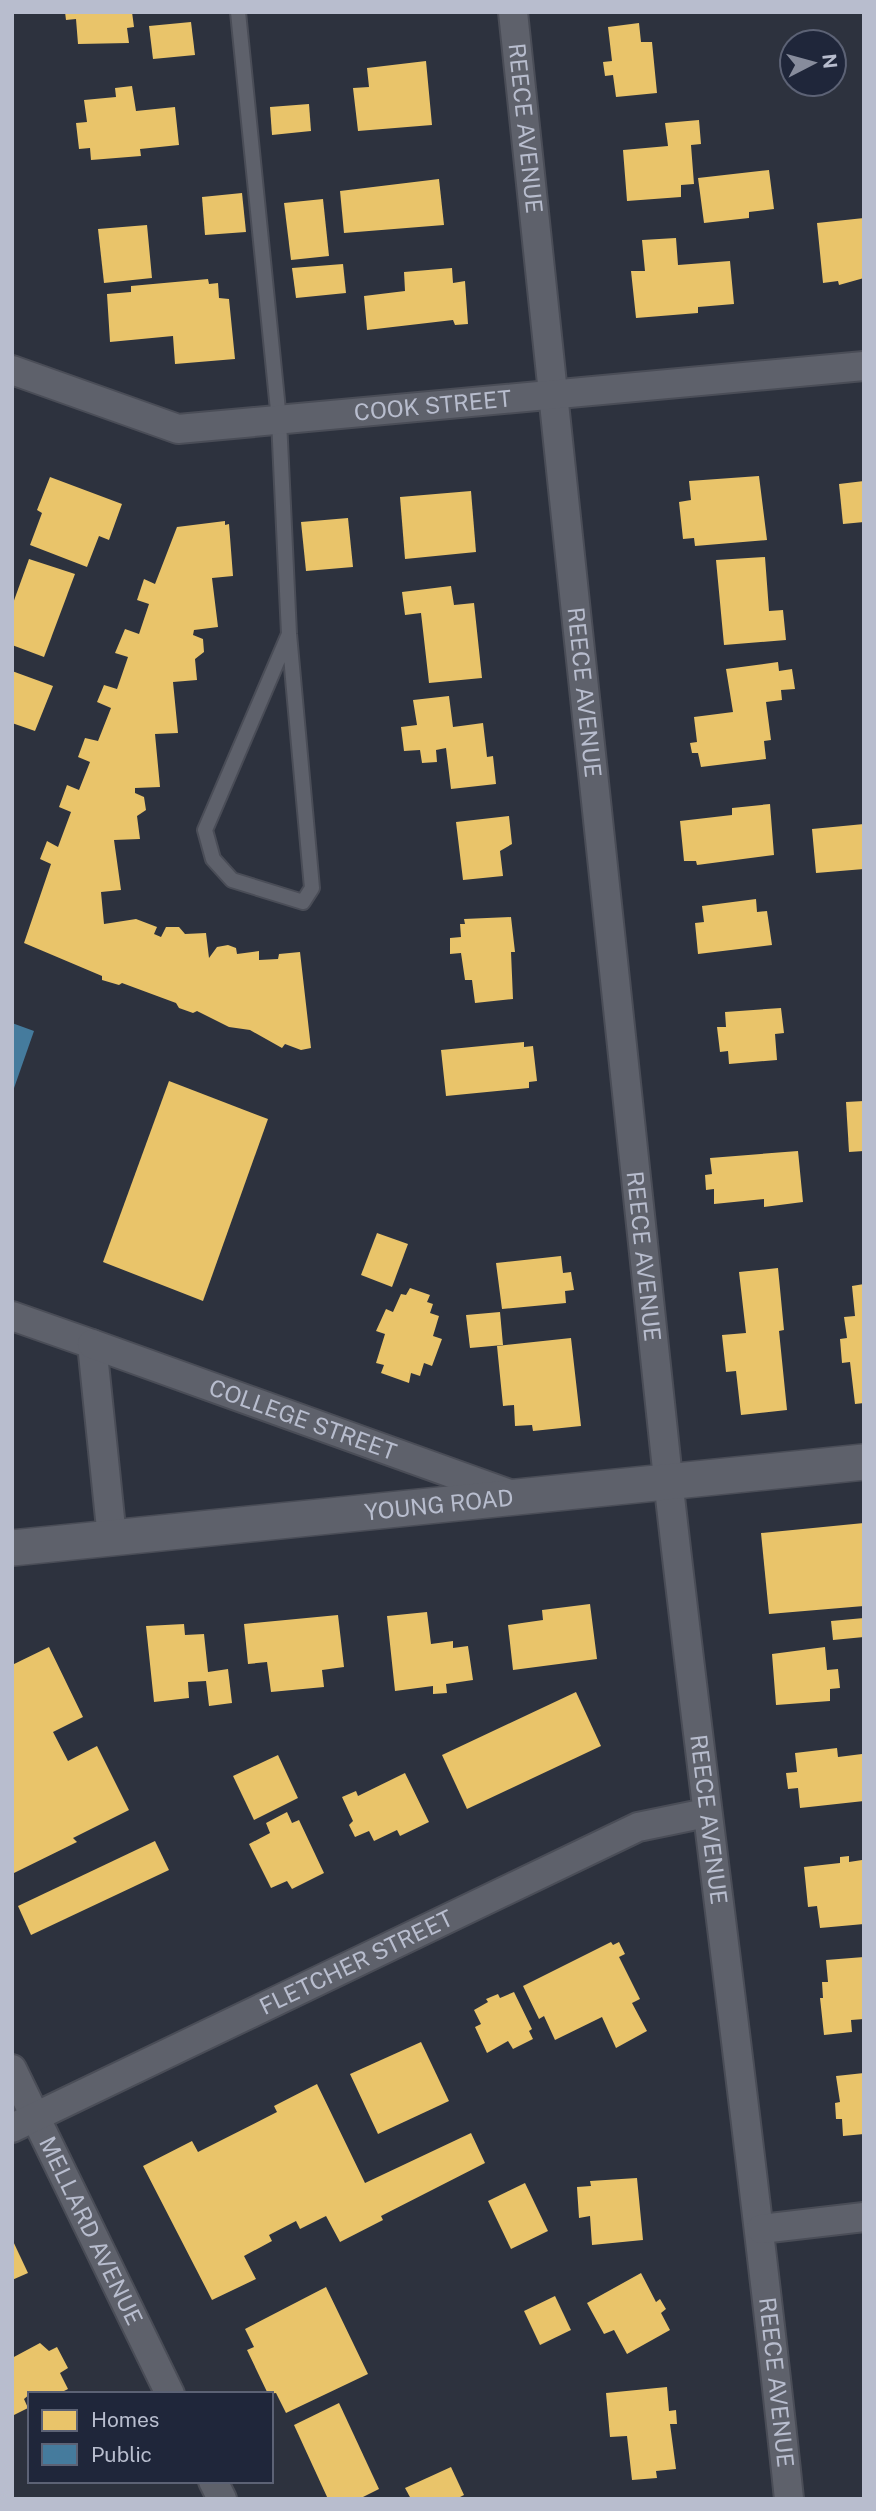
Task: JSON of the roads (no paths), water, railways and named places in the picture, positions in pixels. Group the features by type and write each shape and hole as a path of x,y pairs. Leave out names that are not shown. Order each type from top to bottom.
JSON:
{"street":[{"name":"REECE AVENUE","path":"513,12 669,1484 706,1813 761,2229 789,2499"},
{"name":"COOK STREET","path":"12,370 178,429 864,366"},
{"name":"COLLEGE STREET","path":"12,1316 514,1496"},
{"path":"92,1344 112,1538"},
{"name":"YOUNG ROAD","path":"12,1548 514,1496 669,1484 864,1462"},
{"name":"FLETCHER STREET","path":"24,2122 638,1827 706,1813"},
{"name":"MELLARD AVENUE","path":"12,2070 24,2122 169,2392"},
{"path":"761,2229 864,2217"},
{"path":"214,2483 222,2499"}],"lane":[{"path":"238,12 279,420 289,634 312,888 303,902 232,880 213,859 205,830 289,634"}]}
